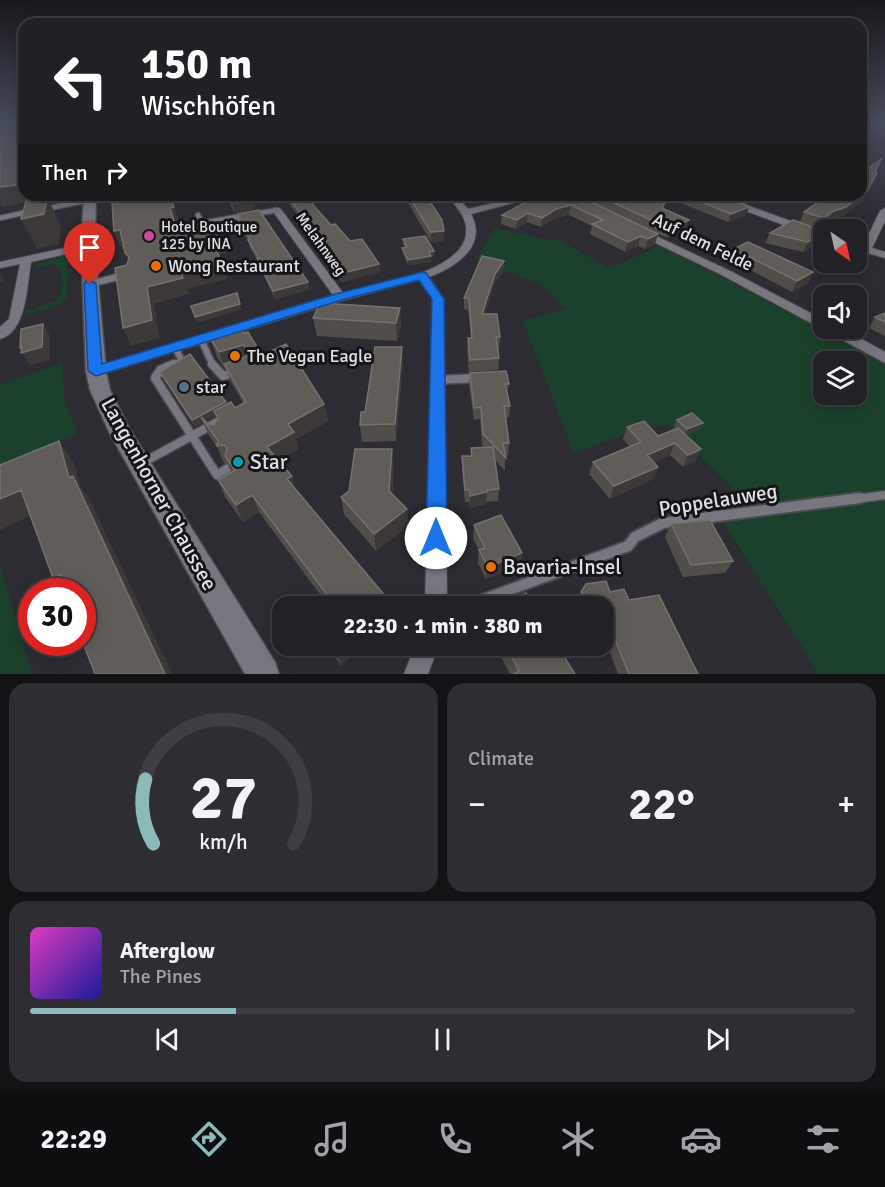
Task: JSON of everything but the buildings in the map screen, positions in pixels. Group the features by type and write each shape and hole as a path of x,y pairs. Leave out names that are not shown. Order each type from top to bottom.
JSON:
{"main road":[{"name":"Langenhorner Chaussee","path":"89,201 88,246 96,371 107,406 139,465 263,674"}],"street":[{"path":"96,371 340,297 443,269 460,256 470,238 467,212 457,201"},
{"path":"467,212 513,201"},
{"path":"732,201 813,233"},
{"name":"Melahnweg","path":"277,210 340,297"},
{"path":"867,240 885,211"},
{"name":"Auf dem Felde","path":"630,226 813,319"},
{"path":"0,265 88,246"},
{"path":"867,250 885,255"},
{"path":"0,335 15,320 26,260"},
{"path":"422,276 438,299 436,596"},
{"path":"850,339 885,358"},
{"path":"416,673 423,656"}],"lane":[{"path":"0,218 72,201"},
{"path":"198,215 201,221 208,222 277,210"},
{"path":"90,284 131,274"},
{"path":"201,339 212,364 223,376 240,370"},
{"path":"175,347 182,361 160,370 155,378 216,475 228,468"},
{"path":"437,380 491,377"},
{"path":"139,465 233,414"},
{"path":"211,425 218,436"},
{"name":"Poppelauweg","path":"493,596 628,546 635,537 663,523 885,495"}],"green space":[{"path":"495,228 551,241 557,239 609,268 660,246 813,326 813,339 837,339 859,351 813,351 813,405 867,405 867,355 885,365 885,674 819,674 714,507 746,501 668,425 643,427 574,453 523,321 566,309 542,285 476,260"},
{"path":"63,256 68,257 67,298 58,305 23,317 24,312 58,300 63,280 58,267 54,264 32,270 39,263"},
{"path":"62,363 65,403 78,433 0,465 0,385"},
{"path":"0,566 18,627 18,656 27,656 32,674 0,674"}],"place":[{"name":"Hotel Boutique 125 by INA","path":"149,236"},
{"name":"Wong Restaurant","path":"156,266"},
{"name":"The Vegan Eagle","path":"235,356"},
{"name":"star","path":"184,387"},
{"name":"Star","path":"238,462"},
{"name":"Bavaria-Insel","path":"491,567"}],"route":[{"path":"90,284 96,371 340,297 422,276 438,299 436,538"}]}
